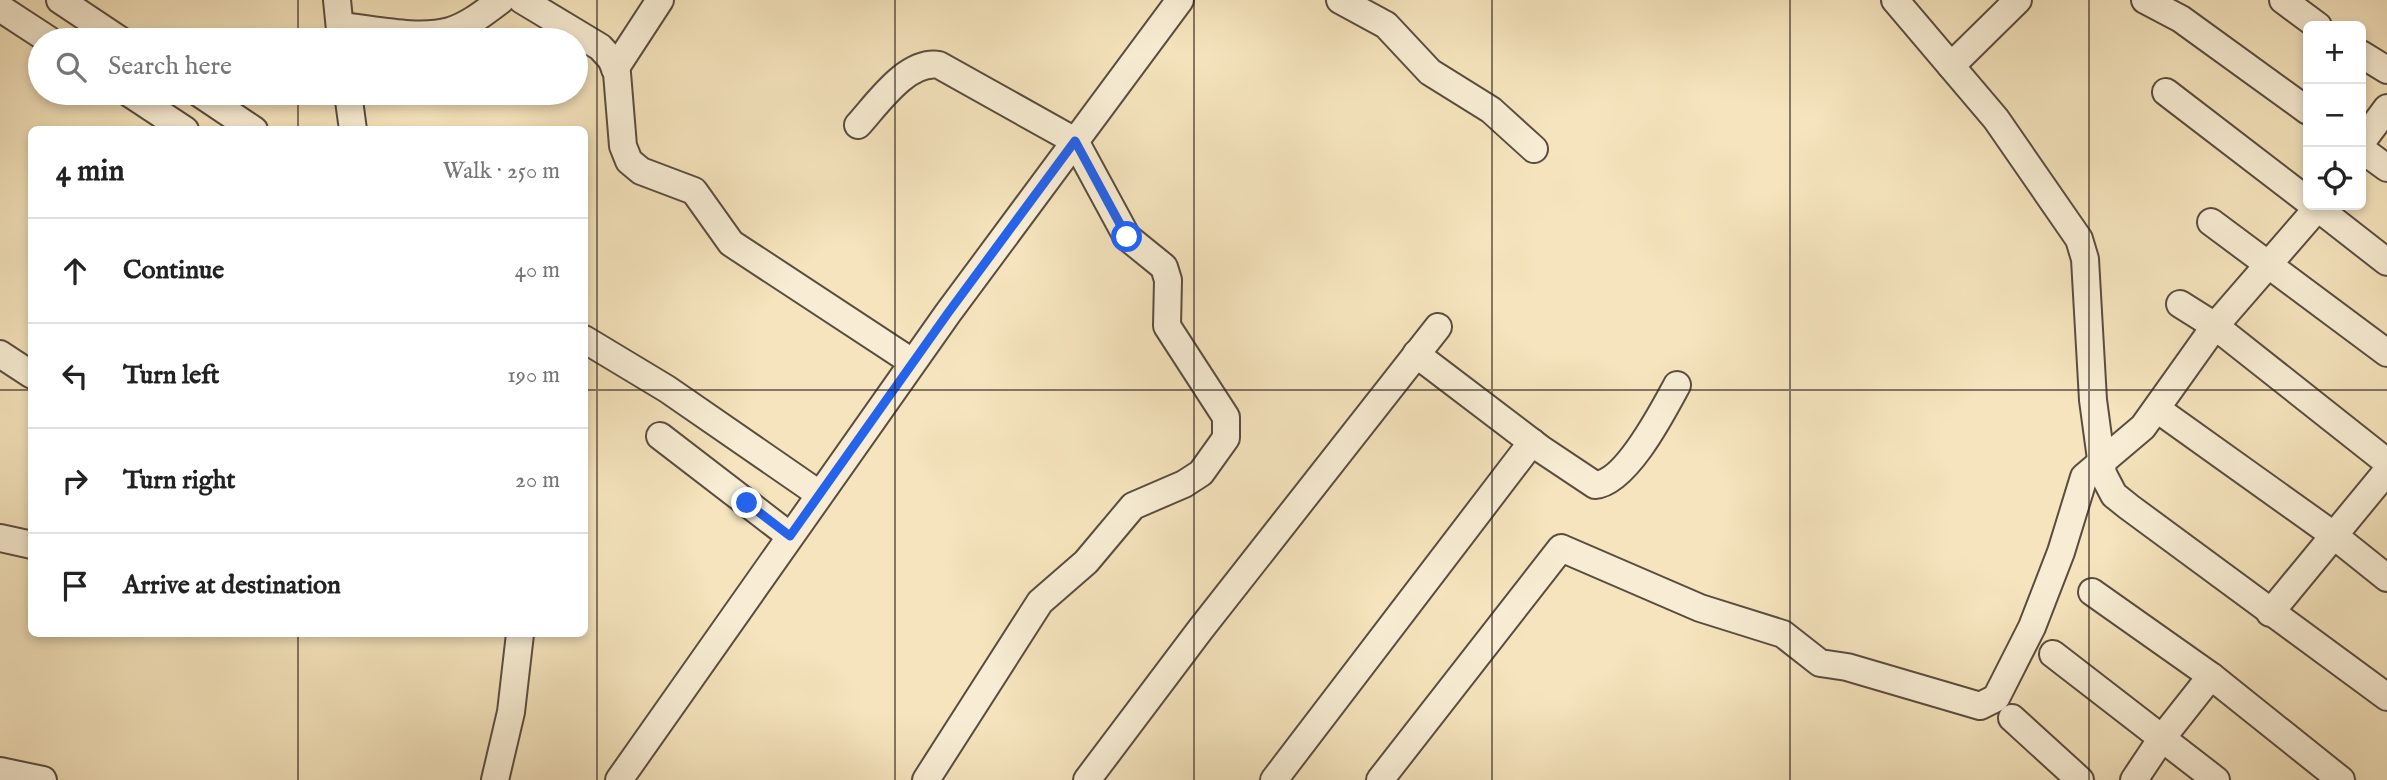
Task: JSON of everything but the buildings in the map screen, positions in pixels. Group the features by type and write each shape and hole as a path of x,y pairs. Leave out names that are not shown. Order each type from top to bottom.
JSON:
{"street":[{"path":"60,0 102,28"},
{"path":"456,28 471,22 501,0"},
{"path":"522,0 568,28"},
{"path":"615,69 660,0"},
{"path":"619,780 912,362 1180,0"},
{"path":"1340,0 1386,24 1430,72 1491,110 1534,149"},
{"path":"1895,0 2016,145 2079,239 2087,272 2093,400 2106,484 2114,495 2387,697"},
{"path":"1951,66 2018,0"},
{"path":"2145,0 2188,9 2303,107"},
{"path":"2283,0 2311,21"},
{"path":"0,8 31,28"},
{"path":"339,22 386,28"},
{"path":"588,40 600,47 615,69 623,146 629,161 640,171 694,191 731,243 912,362"},
{"path":"2366,57 2387,71"},
{"path":"858,125 891,90 916,68 927,64 939,65 1075,141 1127,237 1164,267 1168,280 1167,326 1226,417 1226,438 1192,479 1133,506 1086,562 1040,602 926,780"},
{"path":"2166,92 2303,196"},
{"path":"147,105 179,126"},
{"path":"217,105 248,126"},
{"path":"350,105 352,126"},
{"path":"2366,136 2387,108"},
{"path":"2366,153 2387,168"},
{"path":"1380,780 1561,548 1700,608 1783,635 1820,663 1847,667 1980,706 1996,698 2032,627 2061,552 2084,477 2134,436 2157,409 2215,326 2311,210"},
{"path":"2321,210 2387,262"},
{"path":"2211,222 2387,353"},
{"path":"2180,304 2215,326 2387,462"},
{"path":"1087,780 1200,629 1438,327"},
{"path":"588,341 667,389 819,494"},
{"path":"0,354 28,372"},
{"path":"1416,354 1532,442 1590,482 1602,485 1633,456 1677,385"},
{"path":"2157,409 2332,534 2387,578"},
{"path":"660,436 790,536"},
{"path":"1273,780 1532,442"},
{"path":"2270,613 2332,534 2387,471"},
{"path":"0,538 28,544"},
{"path":"2092,592 2211,676 2342,780"},
{"path":"495,780 511,712 520,637"},
{"path":"2053,654 2216,780"},
{"path":"2134,780 2162,738 2211,676"},
{"path":"2012,719 2080,780"},
{"path":"0,771 43,780"}],"route":[{"path":"747,503 790,536 948,313 1075,141 1127,237"}]}
